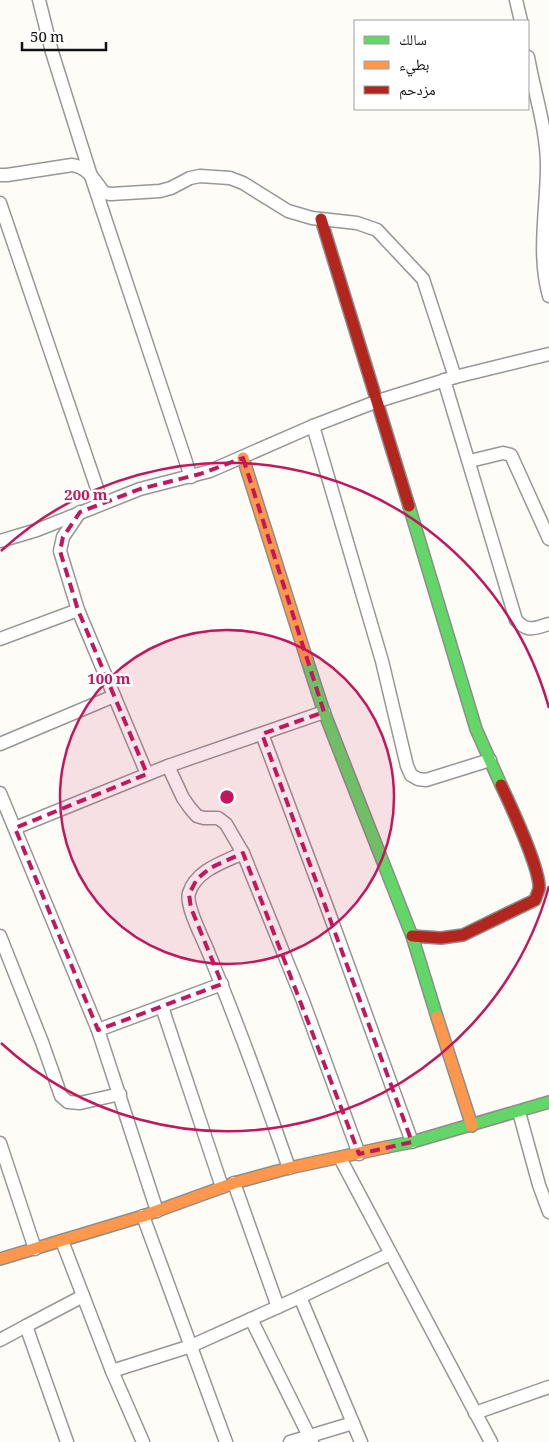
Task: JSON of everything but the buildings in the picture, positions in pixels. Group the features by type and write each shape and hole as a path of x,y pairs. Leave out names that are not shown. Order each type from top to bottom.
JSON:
{"street":[{"path":"39,0 52,52 91,176 191,477"},
{"path":"516,0 521,20"},
{"path":"529,61 545,144 547,165 546,258 549,296"},
{"path":"0,174 7,175 72,165 82,168 104,193 111,194 160,191 171,188 190,178 200,176 230,178 243,183 288,211 312,218 356,223 377,230 420,274 450,379 470,461 516,620 522,627 530,629 549,624"},
{"path":"0,203 102,503"},
{"path":"320,219 378,402 473,720 543,876 535,900 463,935 441,938 412,936"},
{"path":"0,541 37,530 140,489 191,477 243,458 313,426 378,402 450,379 549,354"},
{"path":"313,426 382,661 407,766 411,775 418,779 426,780 490,760"},
{"path":"470,461 503,453 511,455 549,539"},
{"path":"243,458 324,712 412,936 472,1126"},
{"path":"80,512 63,537 60,551 78,610 147,774"},
{"path":"0,639 78,610"},
{"path":"0,744 114,696"},
{"path":"15,828 168,766 324,712"},
{"path":"262,734 412,1142"},
{"path":"168,766 183,798 196,816 218,818 226,824 243,853 302,1001 359,1154"},
{"path":"0,793 98,1030 157,1211"},
{"path":"243,853 210,868 197,879 189,894 191,908 222,984 289,1168"},
{"path":"0,936 61,1096 68,1102 80,1103 120,1094"},
{"path":"98,1030 162,1008 222,984"},
{"path":"162,1008 228,1185 278,1307"},
{"path":"0,1259 143,1216 228,1185 289,1168 412,1142 549,1102"},
{"path":"519,1112 539,1185 549,1212"},
{"path":"0,1142 35,1249"},
{"path":"340,1158 491,1442"},
{"path":"143,1216 226,1442"},
{"path":"62,1241 112,1372 143,1442"},
{"path":"112,1372 191,1346 390,1254"},
{"path":"0,1340 83,1296"},
{"path":"300,1297 361,1442"},
{"path":"251,1319 311,1439"},
{"path":"26,1326 67,1442"},
{"path":"475,1413 549,1387"},
{"path":"290,1442 311,1439 353,1423"}],"highlighted area":[{"path":"243,458 324,712 262,734 412,1142 359,1154 243,853 210,868 197,879 189,894 191,908 222,984 98,1030 15,828 147,774 78,610 60,551 63,537 80,512 140,489 200,474"}],"traffic: fast":[{"path":"409,506 476,729 501,785"},
{"path":"307,660 324,712 412,936 437,1017"},
{"path":"387,1147 412,1142 549,1102"}],"traffic: slow":[{"path":"243,458 307,660"},
{"path":"437,1017 472,1126"},
{"path":"0,1259 143,1216 234,1183 289,1168 387,1147"}],"traffic: jam":[{"path":"321,219 409,506"},
{"path":"412,936 441,938 463,935 535,900 539,889 535,868 524,837 501,785"}]}
